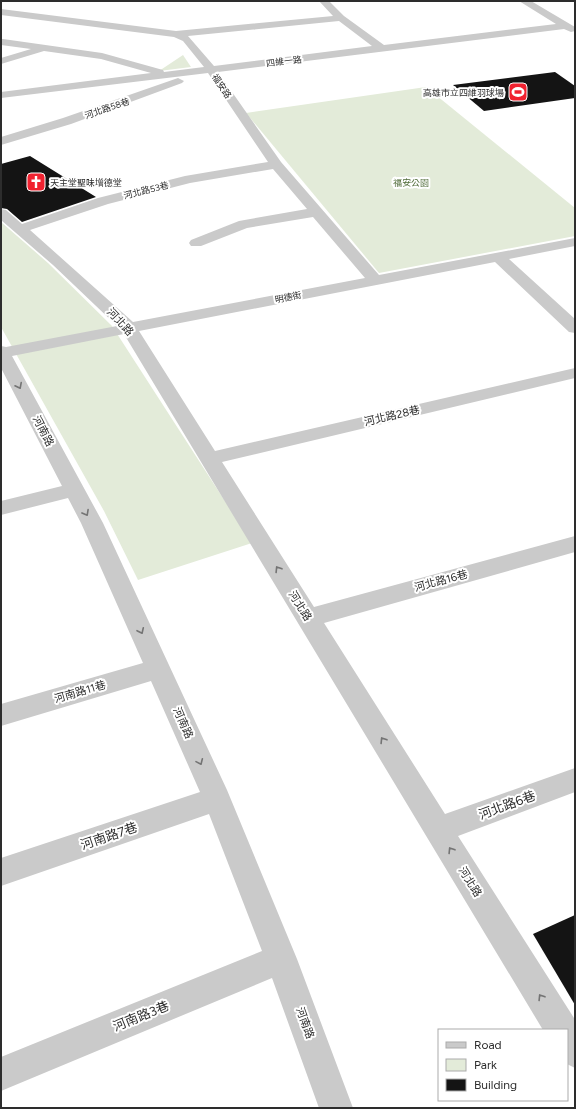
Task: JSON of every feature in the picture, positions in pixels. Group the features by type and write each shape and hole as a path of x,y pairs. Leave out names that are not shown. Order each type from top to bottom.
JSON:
{"street":[{"path":"321,1 381,48"},
{"path":"524,1 571,29"},
{"name":"福安路","path":"3,8 176,34 187,39 210,69 276,164 376,280"},
{"path":"176,34 341,18"},
{"name":"四維一路","path":"1,95 381,48 571,29"},
{"path":"3,42 102,56 168,75"},
{"path":"1,61 46,47"},
{"name":"河北路58巷","path":"1,140 67,121 129,100 210,69"},
{"name":"河北路53巷","path":"20,229 103,201 190,179 276,164"},
{"path":"196,243 244,224 316,212"},
{"name":"河北路","path":"1,213 128,328 561,1029"},
{"name":"明德街","path":"1,352 575,242"},
{"path":"498,257 575,328"},
{"name":"河南路","path":"1,352 73,490 92,523 217,799 281,959 336,1108"},
{"name":"河北路28巷","path":"209,459 575,373"},
{"path":"1,508 73,490"},
{"name":"河北路16巷","path":"308,618 575,544"},
{"name":"河南路11巷","path":"1,715 158,669"},
{"name":"河北路6巷","path":"438,830 575,780"},
{"name":"河南路7巷","path":"1,872 217,799"},
{"name":"河南路3巷","path":"1,1074 281,959"},
{"path":"568,1040 575,1051"}],"green space":[{"path":"183,55 191,67 159,71"},
{"name":"福安公園","path":"426,87 575,208 575,236 379,273 246,113"},
{"path":"1,222 48,263 112,326 252,543 138,580 104,511 1,327"}],"building":[{"name":"高雄市立四維羽球場","path":"555,72 575,86 575,98 484,111 453,85"},
{"name":"天主堂聖味增德堂","path":"30,156 96,197 22,222 7,209 1,208 1,164"},
{"path":"575,915 575,1005 533,934"}],"place":[{"name":"高雄市立四維羽球場","path":"518,92"},
{"name":"天主堂聖味增德堂","path":"36,182"}]}
